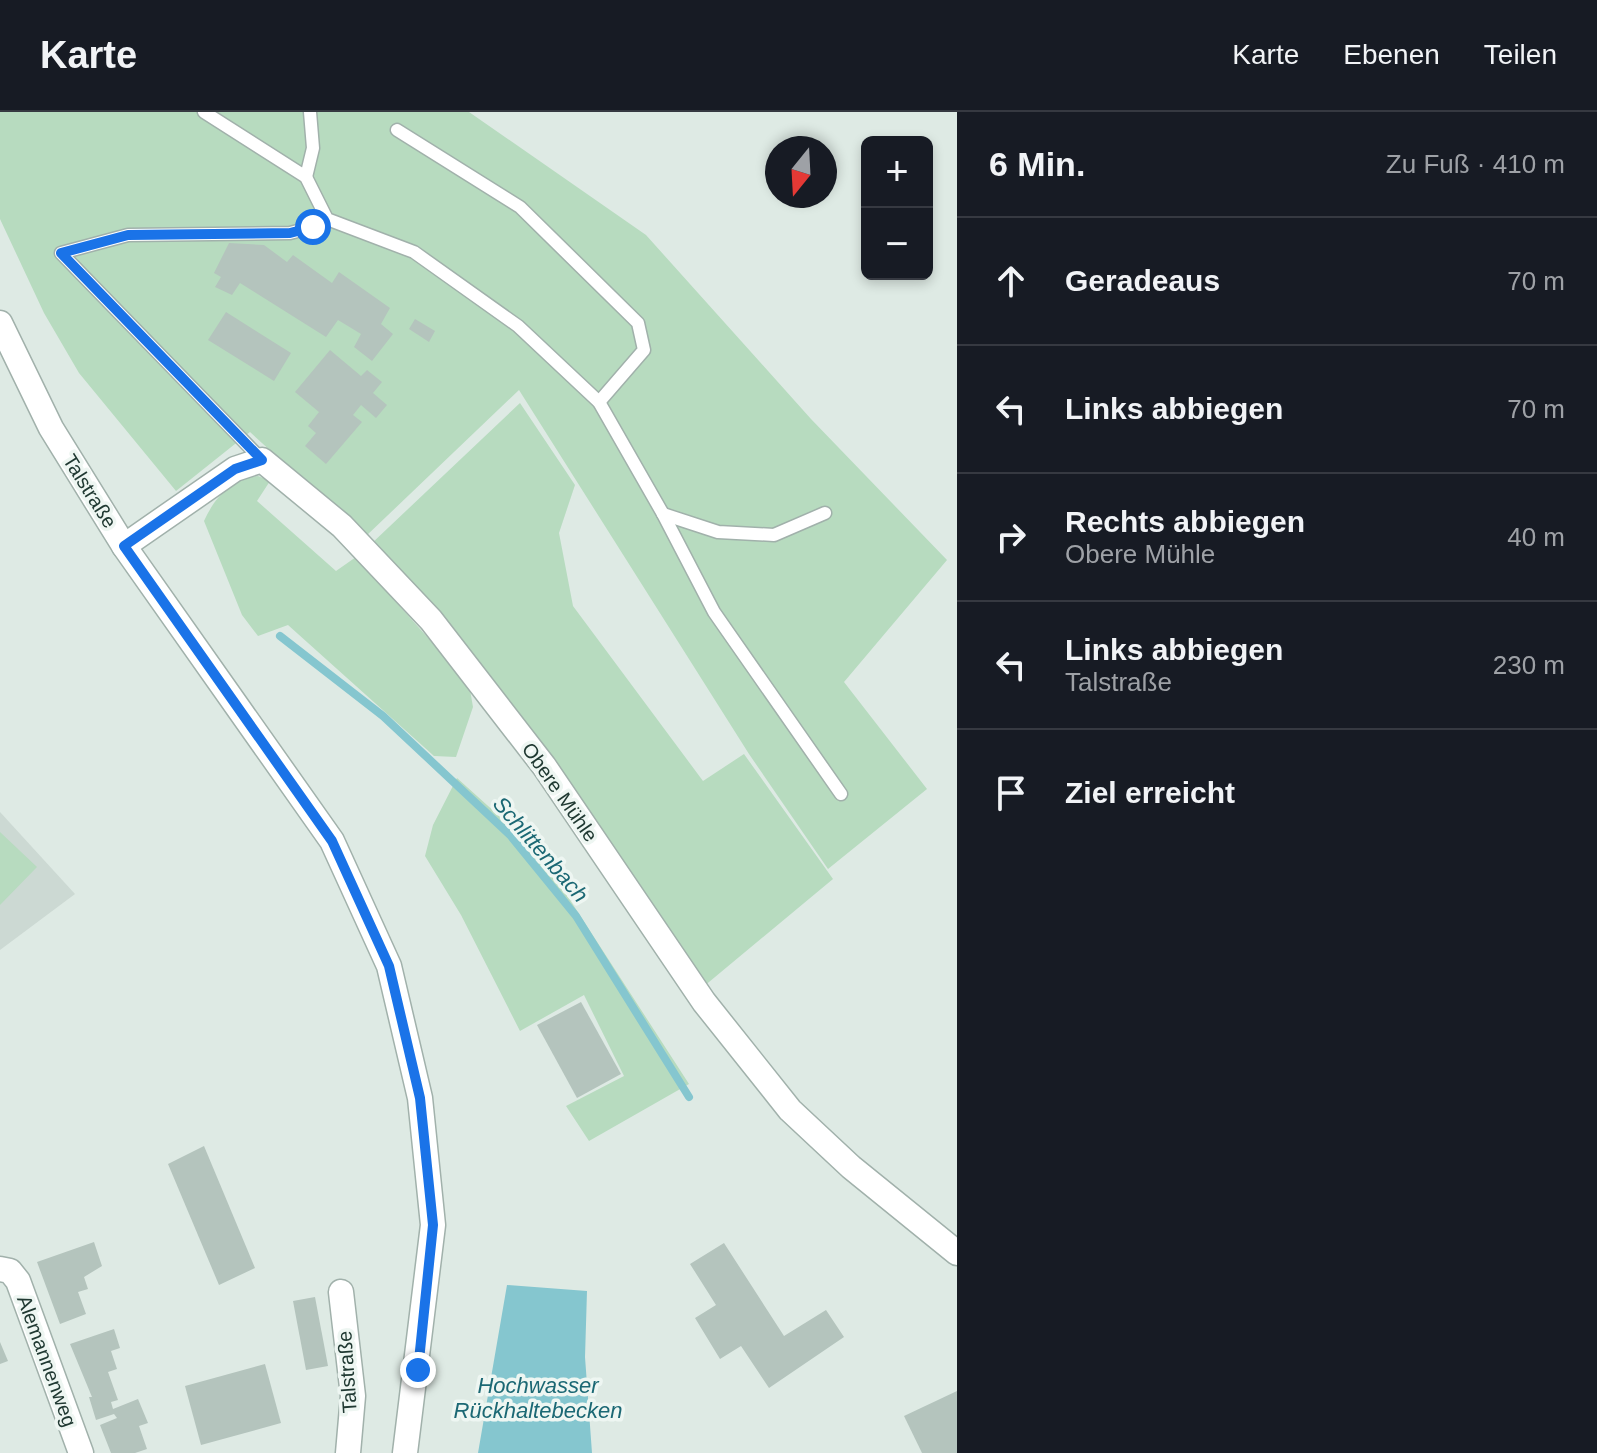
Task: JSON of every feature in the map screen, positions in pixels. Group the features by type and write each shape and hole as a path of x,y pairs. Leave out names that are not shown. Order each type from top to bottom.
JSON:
{"street":[{"name":"Talstraße","path":"0,323 51,428 124,546 332,841 389,966 420,1098 433,1225 405,1453"},
{"path":"124,546 235,469 262,460"},
{"name":"Obere Mühle","path":"262,460 342,526 431,620 544,766 704,1002 790,1110 851,1167 957,1253"},
{"name":"Alemannenweg","path":"5,1270 18,1281 81,1453"},
{"name":"Talstraße","path":"341,1292 353,1396 348,1453"}],"lane":[{"path":"204,112 306,177 327,219 414,252 518,326 599,402 714,612 841,794"},
{"path":"306,177 313,148 310,112"},
{"path":"397,130 520,207 638,323 644,350 599,402"},
{"path":"262,460 61,253 128,235 290,233 313,227 327,219"},
{"path":"663,514 718,532 774,535 825,513"}],"shaded area":[{"path":"0,812 75,894 0,950"}],"green space":[{"path":"0,112 469,112 646,235 811,419 947,560 844,682 927,789 828,869 749,754 519,390 365,537 250,432 176,491 79,373 44,313 0,219"},
{"path":"520,403 575,485 559,533 573,606 703,781 744,754 833,879 703,987 370,545"},
{"path":"258,476 270,481 257,501 336,571 356,557 469,684 473,707 456,757 434,756 288,625 258,636 242,615 204,521 213,504 232,485"},
{"path":"457,778 539,852 689,1084 589,1141 566,1106 624,1076 584,995 520,1031 461,915 425,856 433,825"},
{"path":"0,832 37,867 0,905"}],"water":[{"name":"Hochwasser Rückhaltebecken","path":"507,1285 587,1291 585,1357 592,1453 478,1453"}],"building":[{"path":"229,243 264,245 287,262 293,255 332,283 339,272 390,308 381,324 393,334 372,361 354,347 361,334 338,320 326,337 240,283 232,295 215,287 221,277 214,273"},
{"path":"226,312 291,353 274,381 208,340"},
{"path":"415,319 435,331 429,342 409,329"},
{"path":"330,350 361,376 367,370 382,382 373,393 387,405 376,418 361,405 353,415 362,422 326,464 305,446 316,433 308,426 319,412 295,392"},
{"path":"581,1002 621,1074 577,1098 537,1025"},
{"path":"204,1146 255,1268 219,1285 168,1164"},
{"path":"94,1242 102,1266 84,1277 88,1289 78,1292 86,1314 60,1324 37,1262"},
{"path":"724,1243 784,1336 826,1310 844,1337 769,1388 741,1346 720,1359 695,1318 716,1305 690,1264"},
{"path":"315,1297 328,1366 306,1370 293,1301"},
{"path":"114,1329 120,1348 111,1351 117,1369 108,1372 118,1400 111,1402 113,1409 138,1399 148,1423 139,1426 147,1449 135,1453 111,1453 100,1425 117,1418 114,1414 96,1420 89,1397 92,1397 70,1344"},
{"path":"0,1342 8,1361 0,1364"},
{"path":"265,1364 281,1423 201,1445 185,1386"},
{"path":"957,1391 957,1453 922,1453 904,1416"}],"waterway":[{"name":"Schlittenbach","path":"280,636 383,716 510,835 576,916 689,1097"}],"route":[{"path":"313,227 290,233 128,235 61,253 262,460 235,469 124,546 332,841 389,966 420,1098 433,1225 418,1370"}]}
